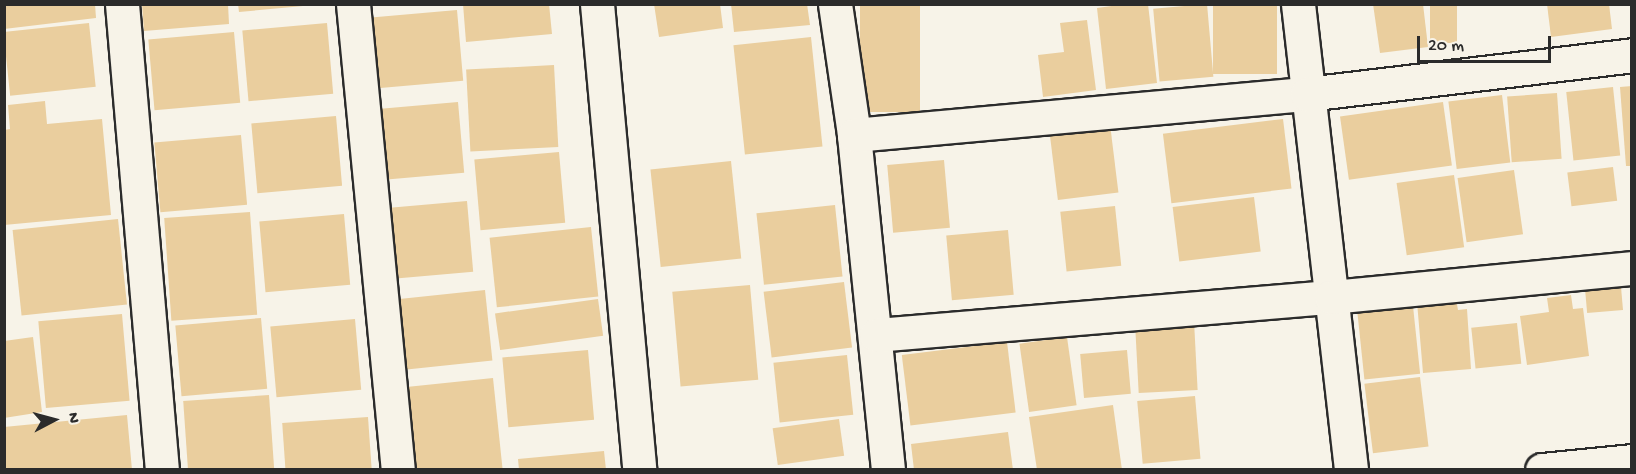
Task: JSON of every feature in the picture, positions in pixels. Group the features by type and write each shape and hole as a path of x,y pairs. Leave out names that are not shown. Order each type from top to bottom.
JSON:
{"street":[{"path":"122,4 162,470"},
{"path":"353,4 398,470"},
{"path":"597,4 639,470"},
{"path":"835,4 854,135 888,470"},
{"path":"1298,4 1351,470"},
{"path":"854,135 1307,94 1632,55"},
{"path":"876,335 1331,297 1632,268"},
{"path":"1542,470 1632,461"}],"building":[{"path":"4,4 95,4 96,18 4,29"},
{"path":"142,4 228,4 229,24 144,31"},
{"path":"238,4 303,4 303,6 239,12"},
{"path":"463,4 549,4 552,34 466,42"},
{"path":"654,4 720,4 723,28 659,37"},
{"path":"731,4 807,4 810,25 734,32"},
{"path":"860,4 920,4 920,112 860,112"},
{"path":"1148,4 1157,83 1106,89 1097,8"},
{"path":"1207,4 1213,77 1160,81 1153,9"},
{"path":"1213,4 1277,4 1277,74 1213,74"},
{"path":"1373,4 1423,4 1428,47 1380,53"},
{"path":"1430,4 1457,4 1457,43 1430,43"},
{"path":"1547,4 1609,4 1612,29 1551,37"},
{"path":"457,10 463,81 378,88 371,17"},
{"path":"1087,20 1096,90 1043,97 1038,55 1064,52 1060,23"},
{"path":"89,23 96,87 10,96 4,32"},
{"path":"327,23 333,94 249,101 242,30"},
{"path":"234,32 240,103 155,110 148,39"},
{"path":"811,37 822,146 745,155 733,45"},
{"path":"554,65 558,147 470,151 466,70"},
{"path":"1632,86 1632,166 1626,166 1620,87"},
{"path":"1613,87 1620,156 1573,161 1566,92"},
{"path":"1557,93 1562,159 1512,162 1507,96"},
{"path":"1502,95 1510,162 1457,169 1448,102"},
{"path":"45,101 47,124 102,119 111,215 4,225 4,130 10,129 8,105"},
{"path":"458,102 464,173 379,180 372,109"},
{"path":"1443,102 1452,165 1349,180 1340,116"},
{"path":"336,116 342,186 257,193 251,123"},
{"path":"1283,119 1292,188 1171,203 1163,134"},
{"path":"1110,124 1118,192 1058,200 1049,131"},
{"path":"241,135 247,205 160,212 154,143"},
{"path":"559,152 565,223 481,230 474,159"},
{"path":"944,160 950,228 893,233 887,165"},
{"path":"731,161 741,258 661,267 650,169"},
{"path":"1613,167 1617,201 1571,206 1567,173"},
{"path":"1514,170 1523,234 1467,242 1458,178"},
{"path":"1454,175 1464,247 1407,255 1397,183"},
{"path":"1254,197 1261,252 1179,262 1173,207"},
{"path":"467,201 473,272 388,279 381,208"},
{"path":"835,205 843,277 764,285 756,213"},
{"path":"1115,206 1121,266 1067,271 1060,212"},
{"path":"250,212 257,315 171,321 164,218"},
{"path":"344,214 350,285 266,292 259,221"},
{"path":"118,219 127,305 22,316 13,230"},
{"path":"591,227 598,297 497,307 490,238"},
{"path":"1008,230 1014,295 952,300 946,235"},
{"path":"844,282 852,348 772,357 764,292"},
{"path":"750,285 758,380 681,386 672,292"},
{"path":"1621,287 1623,310 1587,313 1585,290"},
{"path":"485,290 492,361 407,370 399,299"},
{"path":"1571,295 1573,309 1583,308 1589,356 1527,365 1520,316 1549,312 1547,298"},
{"path":"598,299 603,336 500,350 495,313"},
{"path":"1456,299 1458,310 1467,309 1471,369 1423,373 1417,302"},
{"path":"1413,306 1420,374 1364,379 1357,312"},
{"path":"122,314 130,401 46,408 38,321"},
{"path":"261,318 267,389 182,396 175,325"},
{"path":"355,319 361,390 277,397 270,326"},
{"path":"1194,321 1198,390 1139,393 1135,324"},
{"path":"1517,323 1521,364 1476,369 1471,328"},
{"path":"33,337 42,412 4,418 4,341"},
{"path":"1067,337 1077,405 1029,412 1019,344"},
{"path":"1007,342 1016,412 910,425 902,355"},
{"path":"588,350 594,420 508,427 502,357"},
{"path":"1127,350 1131,394 1084,398 1080,354"},
{"path":"847,355 853,415 780,422 773,363"},
{"path":"1420,377 1429,446 1373,453 1364,384"},
{"path":"493,378 503,470 415,470 406,387"},
{"path":"269,395 274,470 188,470 183,401"},
{"path":"1195,396 1200,459 1143,464 1137,401"},
{"path":"1113,405 1122,470 1037,470 1029,417"},
{"path":"127,415 132,470 4,470 4,427"},
{"path":"368,417 372,470 285,470 282,423"},
{"path":"839,419 844,456 778,465 773,428"},
{"path":"1008,432 1013,470 914,470 911,444"},
{"path":"604,451 606,470 519,470 518,459"}]}
